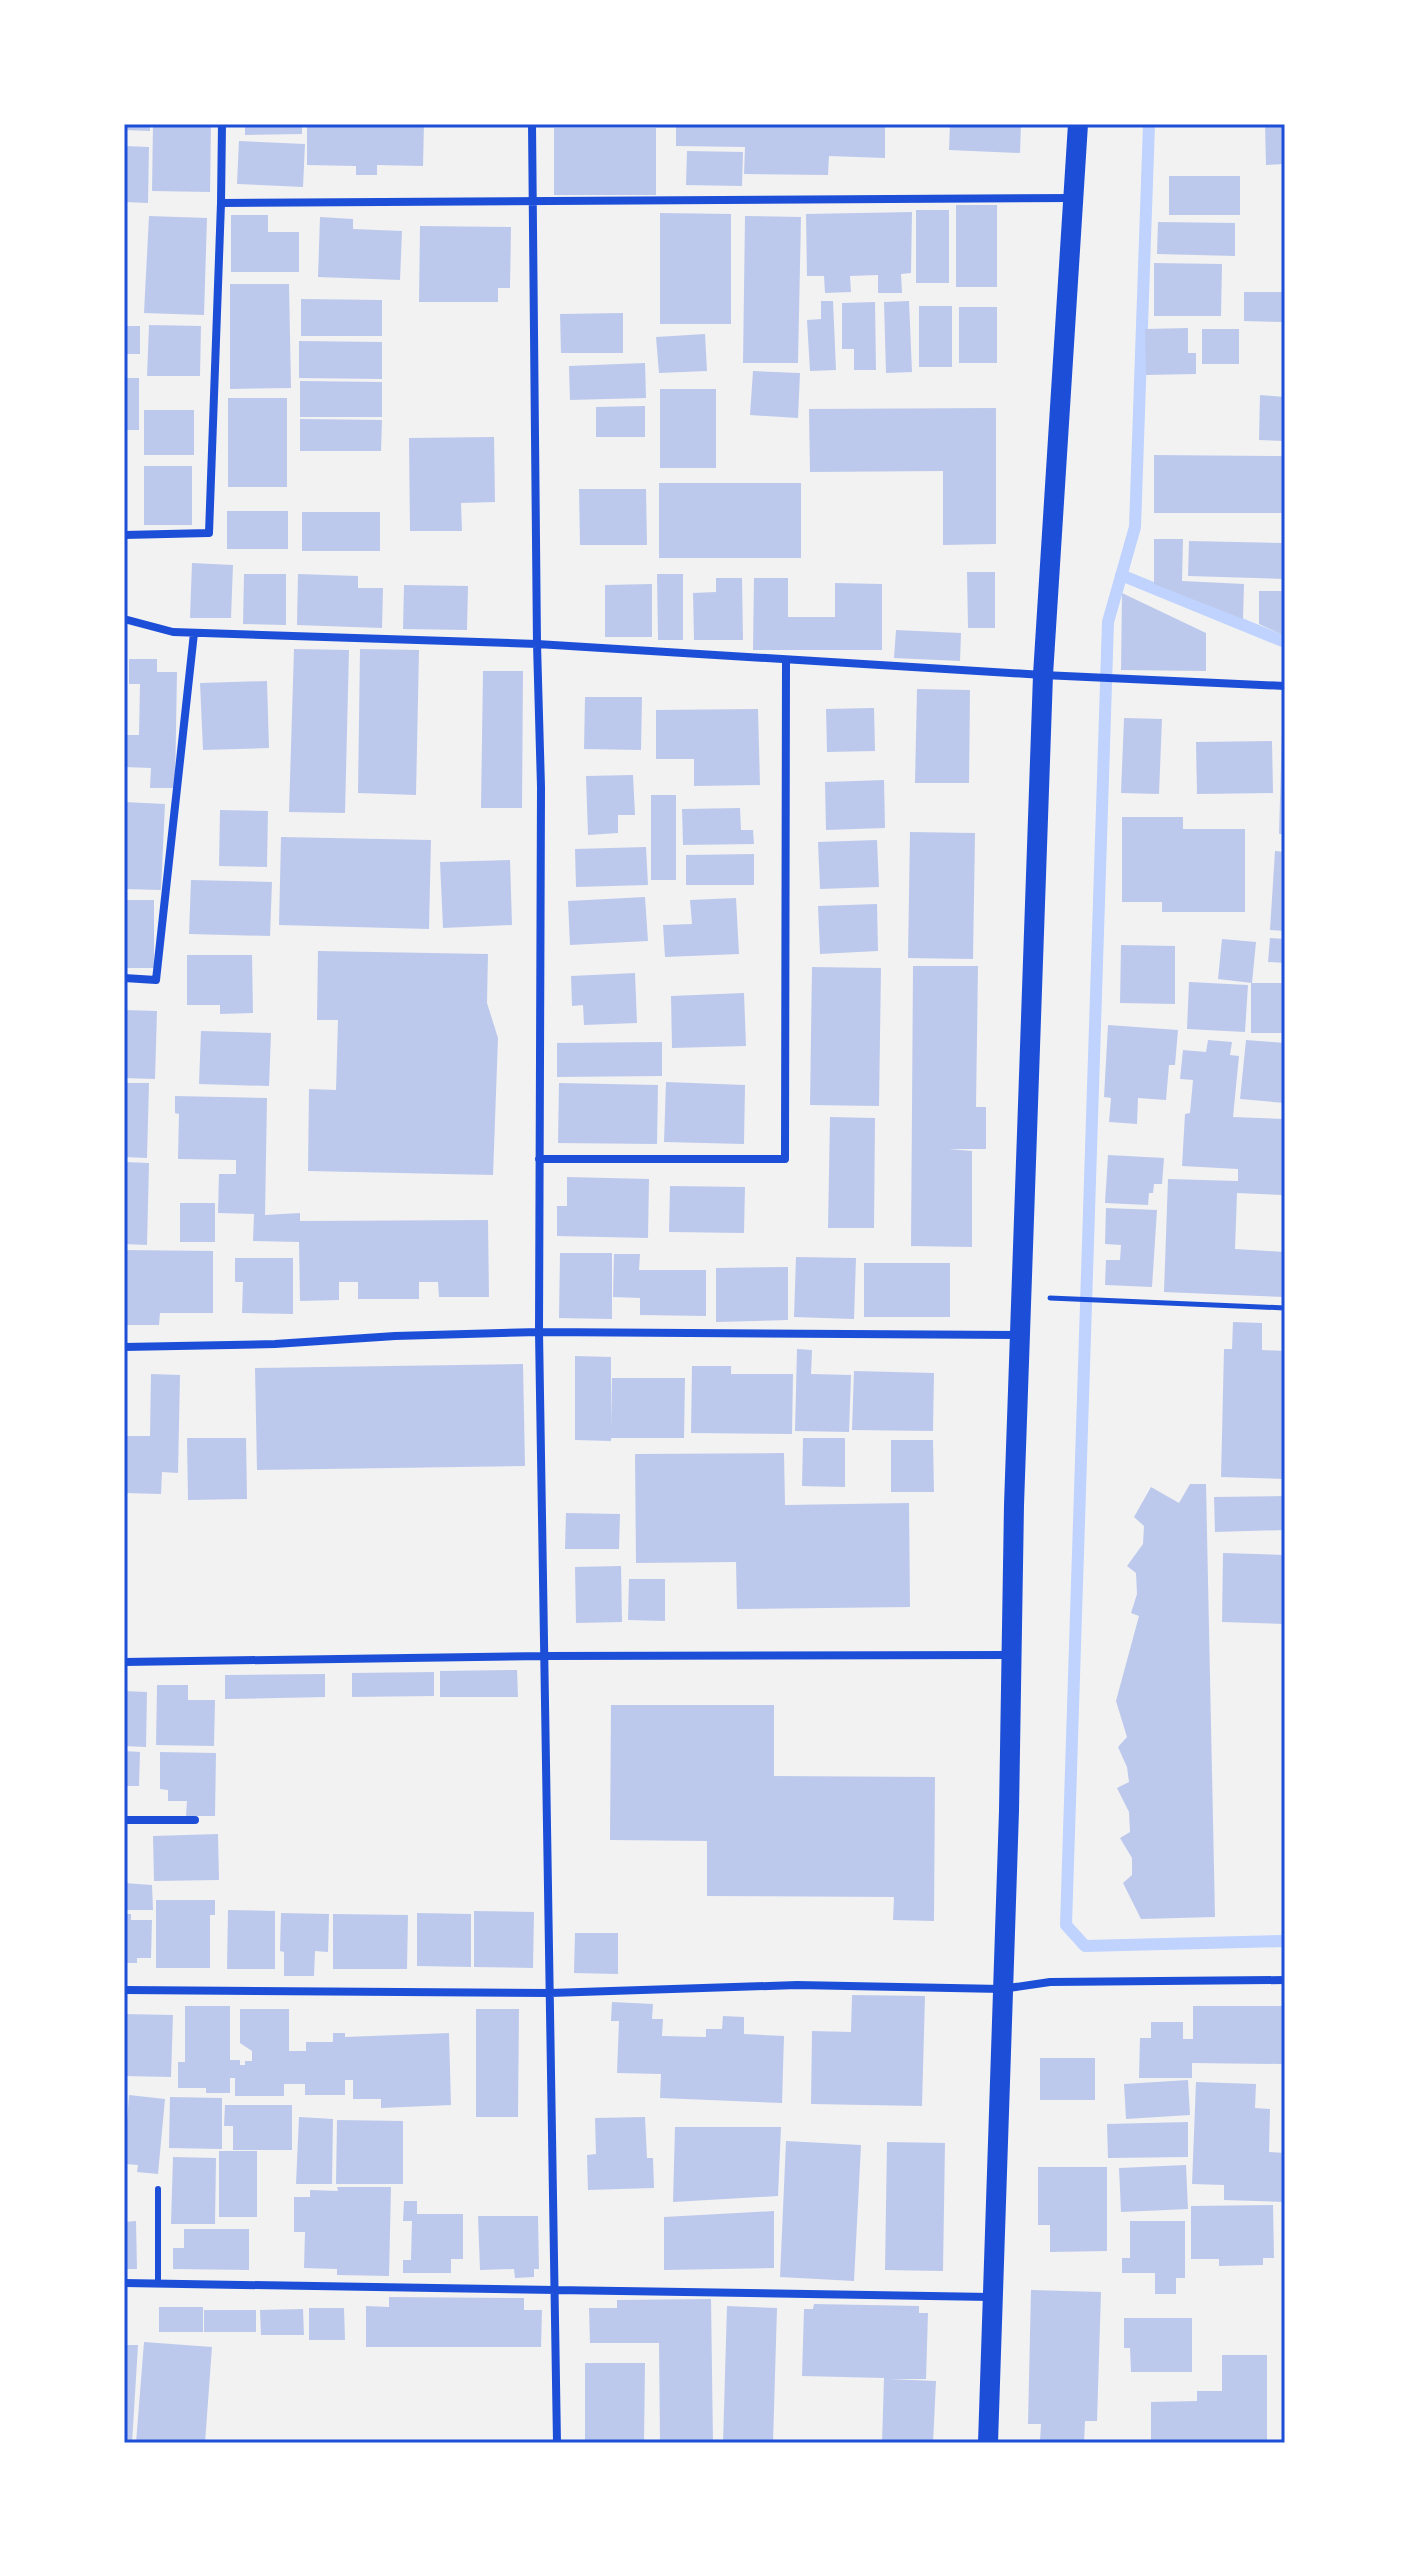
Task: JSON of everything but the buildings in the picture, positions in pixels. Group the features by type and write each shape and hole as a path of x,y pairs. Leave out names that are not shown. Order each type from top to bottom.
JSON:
{"main road":[{"path":"988,2443 1009,1811 1014,1505 1043,675 1078,124"}],"street":[{"path":"124,535 209,533 222,124"},
{"path":"532,124 541,787 539,1332 557,2443"},
{"path":"221,203 1073,198"},
{"path":"124,619 173,632 537,644 1043,675 1285,686"},
{"path":"124,978 156,980 194,633"},
{"path":"539,1159 785,1159 786,660"},
{"path":"124,1347 275,1344 395,1336 539,1332 1021,1335"},
{"path":"124,1662 544,1656 1012,1655"},
{"path":"124,1820 195,1820"},
{"path":"124,1990 550,1993 797,1985 1002,1989 1050,1982 1285,1980"},
{"path":"124,2283 993,2297"}],"lane":[{"path":"158,2189 158,2283"}],"path":[{"path":"1023,1297 1285,1308"}],"waterway":[{"path":"1149,124 1135,527 1108,622 1066,1925 1085,1946 1285,1941"},
{"path":"1121,575 1285,642"}]}
